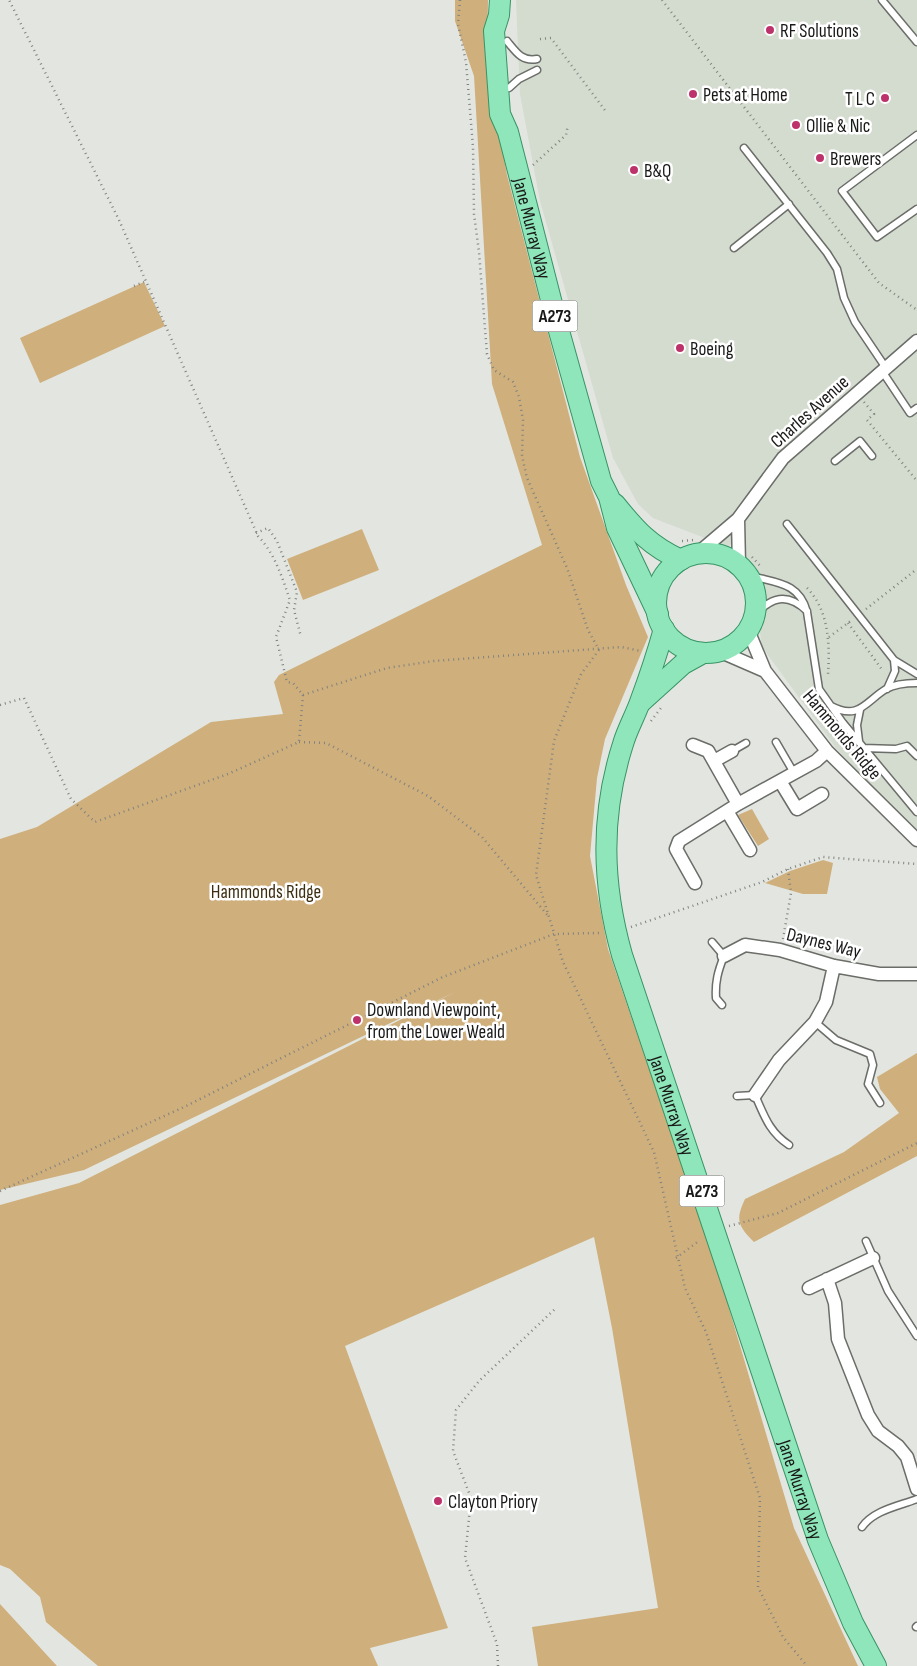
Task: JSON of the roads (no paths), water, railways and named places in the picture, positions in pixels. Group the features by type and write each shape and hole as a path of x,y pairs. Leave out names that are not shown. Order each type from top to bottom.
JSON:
{"main road":[{"name":"Jane Murray Way","path":"499,7 506,31 511,112 508,132"},
{"name":"Jane Murray Way","path":"499,7 494,31 500,114 508,132 566,359 598,471 609,497 618,528 661,622 640,704 623,743 612,781 606,860 607,886 616,932 818,1540 850,1615 876,1666"},
{"name":"Jane Murray Way","path":"609,497 640,536 662,551 688,548"},
{"path":"688,548 719,555 751,566 756,601 752,623 741,639 711,652 688,649 674,641 661,622 657,598 660,583 688,548"},
{"name":"Jane Murray Way","path":"640,704 683,664 711,652"}],"street":[{"name":"Charles Avenue","path":"688,548 738,519 783,458 917,341"},
{"path":"738,519 751,566"},
{"name":"Hammonds Ridge","path":"752,623 765,670 828,751 917,840"},
{"name":"Hammonds Ridge","path":"711,652 765,670"},
{"path":"693,744 708,751 738,804"},
{"path":"714,761 732,751"},
{"path":"696,883 676,849 679,841 738,804 816,761 828,751"},
{"path":"780,781 797,809 822,794"},
{"path":"727,812 750,850"},
{"name":"Daynes Way","path":"724,956 744,945 780,950 834,966 879,974 917,974"},
{"path":"755,1095 779,1060 815,1022 826,1002 834,966"},
{"path":"809,1288 873,1258"},
{"path":"827,1279 835,1303 838,1339 868,1415 878,1431 898,1446 907,1457 916,1486"}],"lane":[{"path":"882,0 917,42"},
{"path":"506,42 521,57 528,61 537,60"},
{"path":"509,88 519,78 537,70"},
{"path":"917,134 842,191 877,237 917,209"},
{"path":"744,148 789,204 837,269 844,298 855,322 910,414 917,408"},
{"path":"734,248 789,204"},
{"path":"835,461 860,441 872,456"},
{"path":"787,524 894,660 917,674"},
{"path":"751,566 790,586 801,597 807,612 819,689 828,704 917,812"},
{"path":"752,623 771,601 792,600 807,612"},
{"path":"887,689 895,671 894,660"},
{"path":"828,704 846,711 860,710 887,689 917,683"},
{"path":"860,710 857,725 861,745"},
{"path":"776,742 782,748 794,773"},
{"path":"732,751 746,743"},
{"path":"861,745 896,749 907,746 917,756"},
{"path":"712,942 724,956 718,971 716,984 716,998 722,1005"},
{"path":"815,1022 836,1040 870,1054 873,1065 868,1084 880,1103"},
{"path":"737,1096 755,1095 769,1127 789,1145"},
{"path":"866,1241 888,1291 917,1336"},
{"path":"862,1527 867,1520 876,1514 917,1499"}],"place":[{"name":"RF Solutions","path":"770,30"},
{"name":"Pets at Home","path":"693,94"},
{"name":"T L C","path":"885,98"},
{"name":"Ollie & Nic","path":"796,125"},
{"name":"Brewers","path":"820,158"},
{"name":"B&Q","path":"634,170"},
{"name":"Boeing","path":"680,348"},
{"name":"Downland Viewpoint, from the Lower Weald","path":"357,1020"},
{"name":"Clayton Priory","path":"438,1501"}]}
